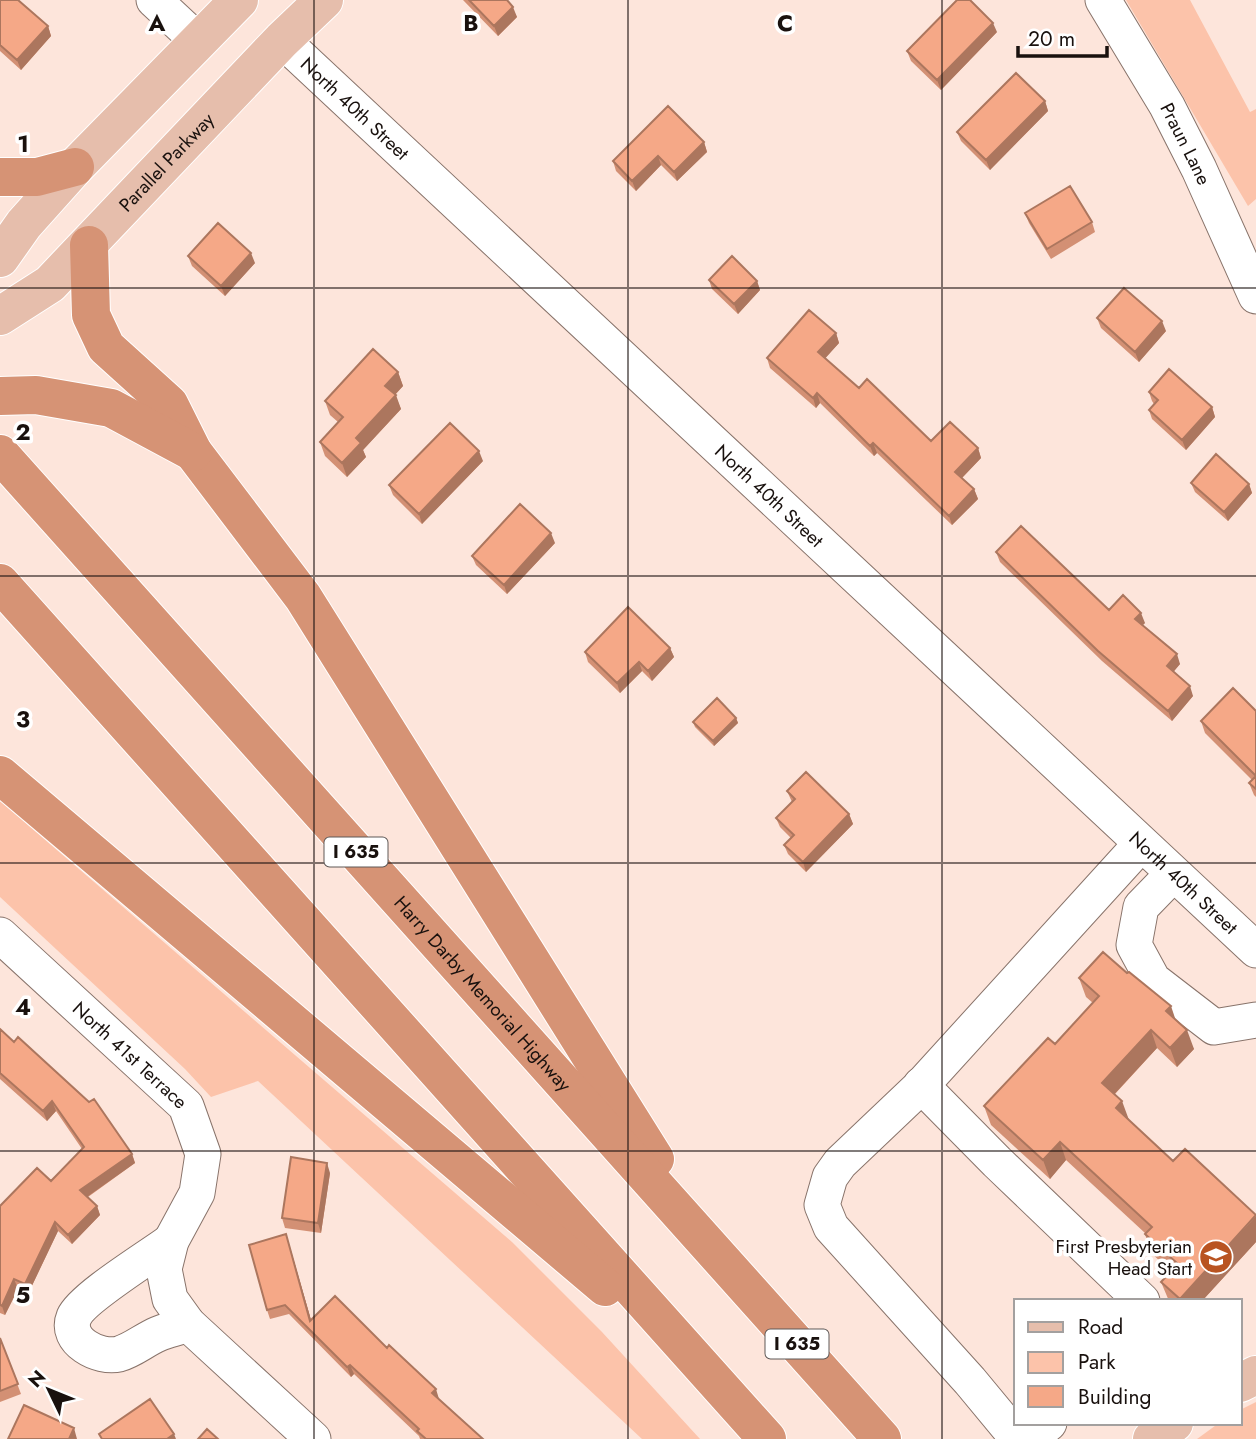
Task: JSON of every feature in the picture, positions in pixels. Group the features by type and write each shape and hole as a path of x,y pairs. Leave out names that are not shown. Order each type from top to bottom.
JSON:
{"highway":[{"path":"0,177 37,177 75,167"},
{"path":"89,245 91,314 106,347 169,404 193,452 303,597 712,1249"},
{"path":"18,396 111,408 193,452"},
{"name":"Harry Darby Memorial Highway","path":"0,454 881,1439"},
{"path":"0,583 767,1439"},
{"path":"0,775 711,1376"}],"main road":[{"path":"0,258 24,224 75,167 239,0"},
{"name":"Parallel Parkway","path":"0,316 50,284 282,40 324,0"},
{"path":"1152,1439 1171,1425"}],"street":[{"path":"154,0 198,41"},
{"name":"Praun Lane","path":"1103,0 1172,116 1256,296"},
{"name":"North 40th Street","path":"282,40 1256,950"},
{"path":"1018,1439 970,1381 831,1227 822,1205 830,1177 840,1163 921,1086 1141,844"},
{"path":"1173,874 1142,907 1134,945 1153,980 1214,1027 1256,1020"},
{"name":"North 41st Terrace","path":"0,934 186,1105 203,1154 197,1193 171,1241 164,1269 170,1298 188,1324 313,1439"},
{"path":"921,1086 1140,1299"},
{"name":"North 41st Terrace","path":"171,1241 89,1299 77,1311 72,1321 74,1334 85,1347 104,1355 118,1354 156,1335 188,1324"},
{"path":"1030,1439 1047,1425"}],"green space":[{"path":"1126,0 1190,0 1250,112 1256,109 1256,199 1248,206"},
{"path":"0,801 512,1242 602,1332 700,1439 642,1439 258,1081 211,1097 185,1069 0,897"},
{"path":"1256,1402 1256,1439 1197,1439 1216,1425 1242,1425 1242,1409"}],"building":[{"path":"0,0 18,0 48,26 17,60 0,45"},
{"path":"469,0 507,0 513,7 494,26"},
{"path":"957,0 970,0 993,23 937,80 907,51"},
{"path":"1016,73 1045,101 986,160 957,132"},
{"path":"668,106 704,142 674,172 658,156 632,181 613,161"},
{"path":"1070,186 1092,222 1047,249 1025,213"},
{"path":"218,223 251,253 221,286 188,256"},
{"path":"732,256 757,281 734,304 709,280"},
{"path":"1124,288 1162,321 1135,352 1097,318"},
{"path":"809,310 836,333 818,352 859,388 867,379 931,441 950,422 978,448 955,472 974,489 949,516 873,443 870,446 817,393 813,398 767,358"},
{"path":"373,349 398,372 385,386 396,395 356,438 361,443 342,463 320,442 343,417 325,401"},
{"path":"1169,369 1212,407 1182,440 1149,410 1158,400 1149,392"},
{"path":"450,423 479,451 419,514 389,485"},
{"path":"1216,454 1249,484 1224,512 1191,483"},
{"path":"520,504 551,533 504,585 472,556"},
{"path":"1021,526 1109,610 1123,595 1141,613 1135,619 1177,654 1167,666 1190,686 1168,711 1098,651 996,552"},
{"path":"628,607 670,648 648,671 639,662 617,683 585,652"},
{"path":"1233,688 1256,711 1256,776 1201,721"},
{"path":"717,698 736,718 713,741 693,722"},
{"path":"806,772 849,814 803,862 784,845 794,835 776,818 795,799 787,791"},
{"path":"1256,776 1256,789 1249,783"},
{"path":"1103,952 1171,1006 1166,1011 1187,1030 1170,1048 1151,1030 1102,1083 1122,1101 1116,1108 1173,1161 1185,1149 1256,1215 1180,1299 1161,1282 1178,1264 1145,1234 1152,1227 1060,1142 1043,1160 984,1106 1048,1038 1055,1044 1099,996 1079,978"},
{"path":"0,1029 14,1042 18,1037 89,1102 94,1099 132,1154 80,1190 97,1206 68,1235 55,1222 25,1284 14,1279 2,1306 0,1206 37,1168 51,1181 84,1147 52,1101 43,1111 0,1073"},
{"path":"291,1157 327,1163 318,1223 282,1218"},
{"path":"286,1234 310,1321 335,1296 387,1348 389,1345 436,1389 432,1393 483,1439 426,1439 417,1431 419,1429 350,1365 347,1367 285,1305 267,1310 249,1245"},
{"path":"0,1338 18,1384 0,1391"},
{"path":"150,1399 174,1434 167,1439 102,1439 99,1434"},
{"path":"24,1405 74,1428 69,1439 8,1439"},
{"path":"207,1429 218,1439 198,1439"}],"place":[{"name":"First Presbyterian Head Start","path":"1216,1257"}]}
